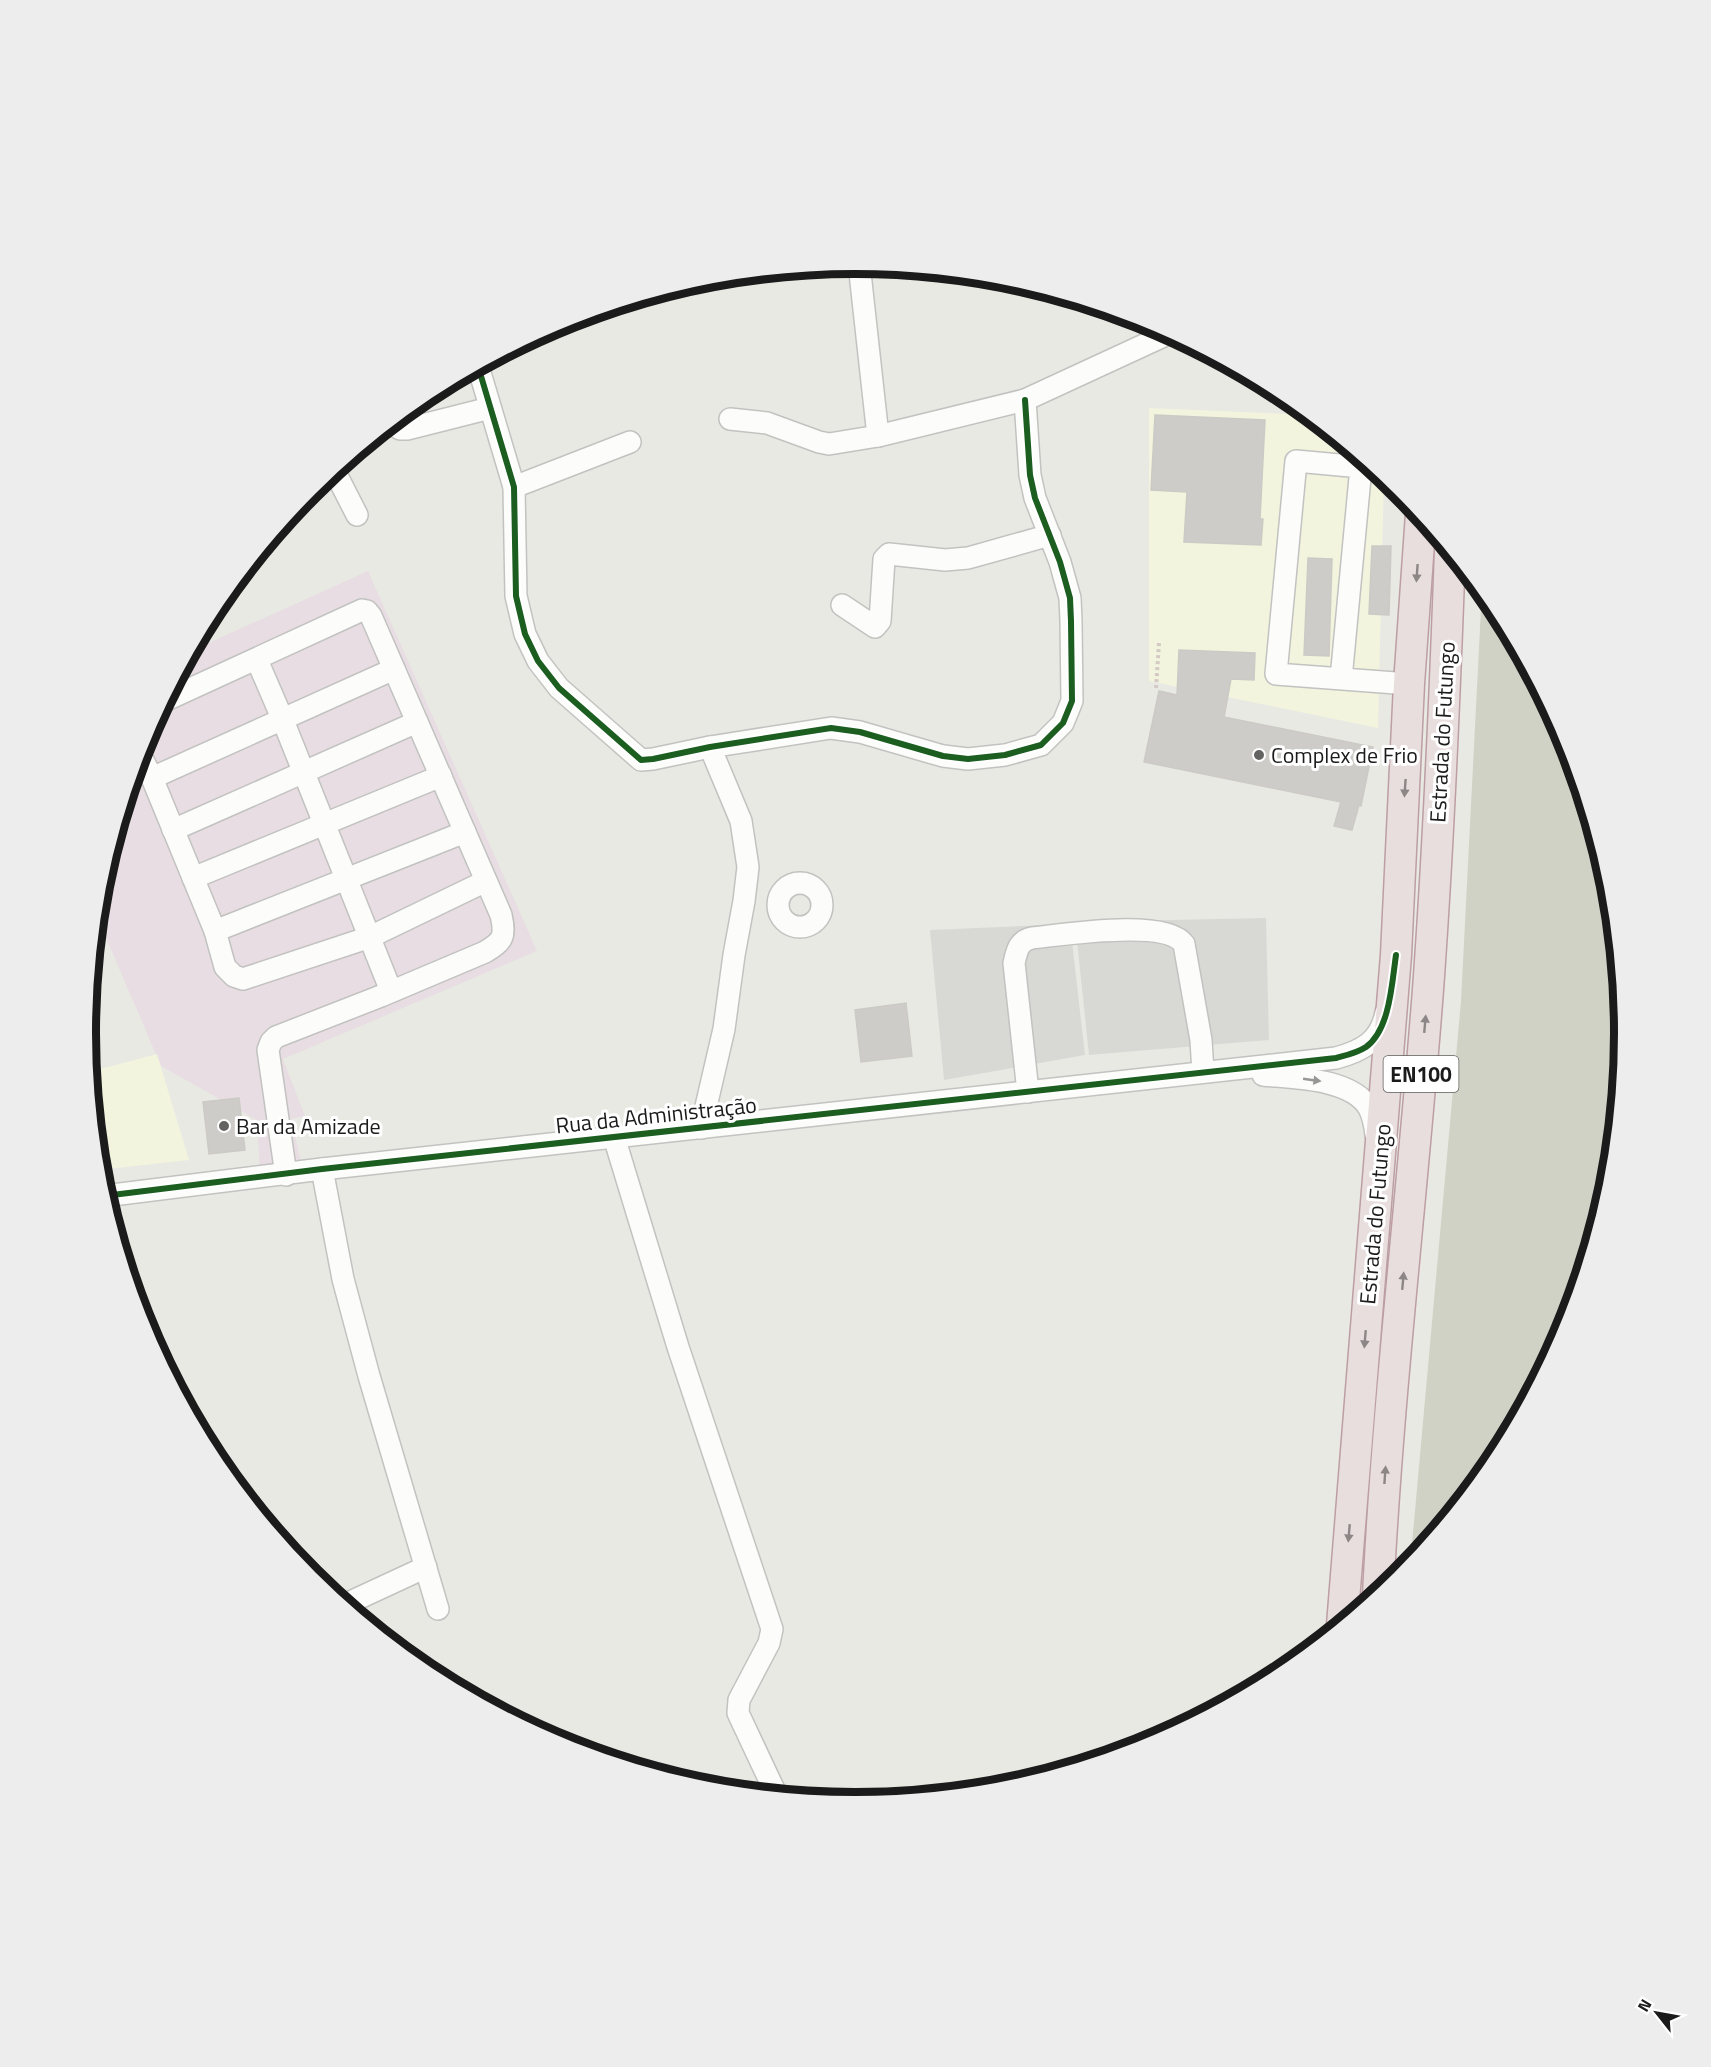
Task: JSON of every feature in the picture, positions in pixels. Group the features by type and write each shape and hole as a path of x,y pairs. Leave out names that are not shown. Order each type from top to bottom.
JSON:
{"highway":[{"name":"Estrada do Futungo","path":"1343,1616 1396,955 1409,684 1420,526"},
{"name":"Estrada do Futungo","path":"1379,1584 1388,1433 1404,1277 1429,975 1445,693 1450,561"}],"street":[{"path":"860,274 879,436"},
{"path":"730,419 767,423 829,444 879,436 1024,400 1159,338"},
{"path":"480,374 514,487 516,596 525,633 538,661 559,688 641,760 831,728 860,732 943,756 968,759 1005,755 1041,745 1063,723 1072,701 1070,598 1060,561 1035,498 1030,475 1024,400"},
{"path":"398,428 407,429 490,408"},
{"path":"514,487 630,442"},
{"path":"1341,679 1360,467 1296,461 1276,674 1341,679 1409,684"},
{"path":"338,478 357,515"},
{"path":"842,605 874,627 878,626 884,559 889,554 945,560 968,558 1050,535"},
{"path":"175,696 362,610 367,611 501,915 504,930 500,942 485,952 276,1037 271,1042 268,1050 286,1175"},
{"path":"257,660 391,991"},
{"path":"152,778 394,669"},
{"path":"173,830 417,722"},
{"path":"701,1128 724,1029 748,867 741,821 710,747"},
{"path":"145,765 215,932 225,967 234,976 243,979 370,937 486,881"},
{"path":"193,878 441,776"},
{"path":"215,932 465,832"},
{"path":"744,901 777,904"},
{"path":"1028,1092 1014,963 1017,948 1024,940 1032,938 1132,930 1156,931 1177,936 1184,944 1207,1071"},
{"path":"1207,1071 1336,1058 1368,1046 1379,1033 1385,1018 1396,955"},
{"path":"1207,1071 1317,1080 1346,1089 1368,1106 1374,1121 1379,1167"},
{"name":"Rua da Administração","path":"114,1195 322,1169 1207,1071"},
{"path":"614,1137 678,1347 772,1629 769,1643 739,1700 738,1713 773,1788"},
{"path":"322,1169 343,1279 369,1376 438,1608"},
{"path":"351,1602 426,1567"}],"path":[{"path":"1156,688 1159,643"}],"shaded area":[{"path":"1149,408 1294,414 1356,462 1384,487 1378,728 1149,681"},
{"path":"368,571 537,951 283,1059 305,1116 291,1119 303,1170 260,1176 257,1120 161,1066 103,930 122,837 136,789 174,698 203,645"},
{"path":"1481,604 1537,698 1575,789 1589,837 1609,934 1615,1034 1613,1083 1609,1133 1589,1230 1575,1278 1557,1324 1537,1369 1487,1455 1458,1496 1411,1551 1461,1001"},
{"path":"1266,918 1269,1040 1089,1055 1075,922"},
{"path":"1070,924 1085,1055 944,1080 930,930"},
{"path":"157,1054 189,1160 109,1169 102,1133 97,1070"}],"building":[{"path":"1155,415 1265,420 1260,519 1263,519 1261,545 1184,542 1187,492 1151,490"},
{"path":"1372,546 1391,546 1389,615 1369,614"},
{"path":"1308,558 1332,559 1329,656 1304,655"},
{"name":"Complex de Frio","path":"1179,650 1255,653 1254,680 1231,679 1224,717 1373,747 1361,806 1359,805 1352,830 1334,826 1341,802 1144,762 1159,691 1177,695"},
{"path":"906,1003 912,1056 861,1062 855,1010"},
{"name":"Bar da Amizade","path":"239,1098 245,1150 209,1154 203,1102"}],"cycle path":[{"path":"480,374 514,487 516,596 525,634 538,661 559,688 641,760 831,728 860,732 943,756 968,759 1005,755 1041,745 1063,723 1072,701 1070,598 1060,562 1035,498 1030,475 1025,400"},
{"path":"114,1195 322,1169 1336,1058 1366,1047 1380,1029 1388,1005 1396,955"}],"place":[{"name":"Complex de Frio","path":"1259,755"},
{"name":"Bar da Amizade","path":"224,1126"}]}
